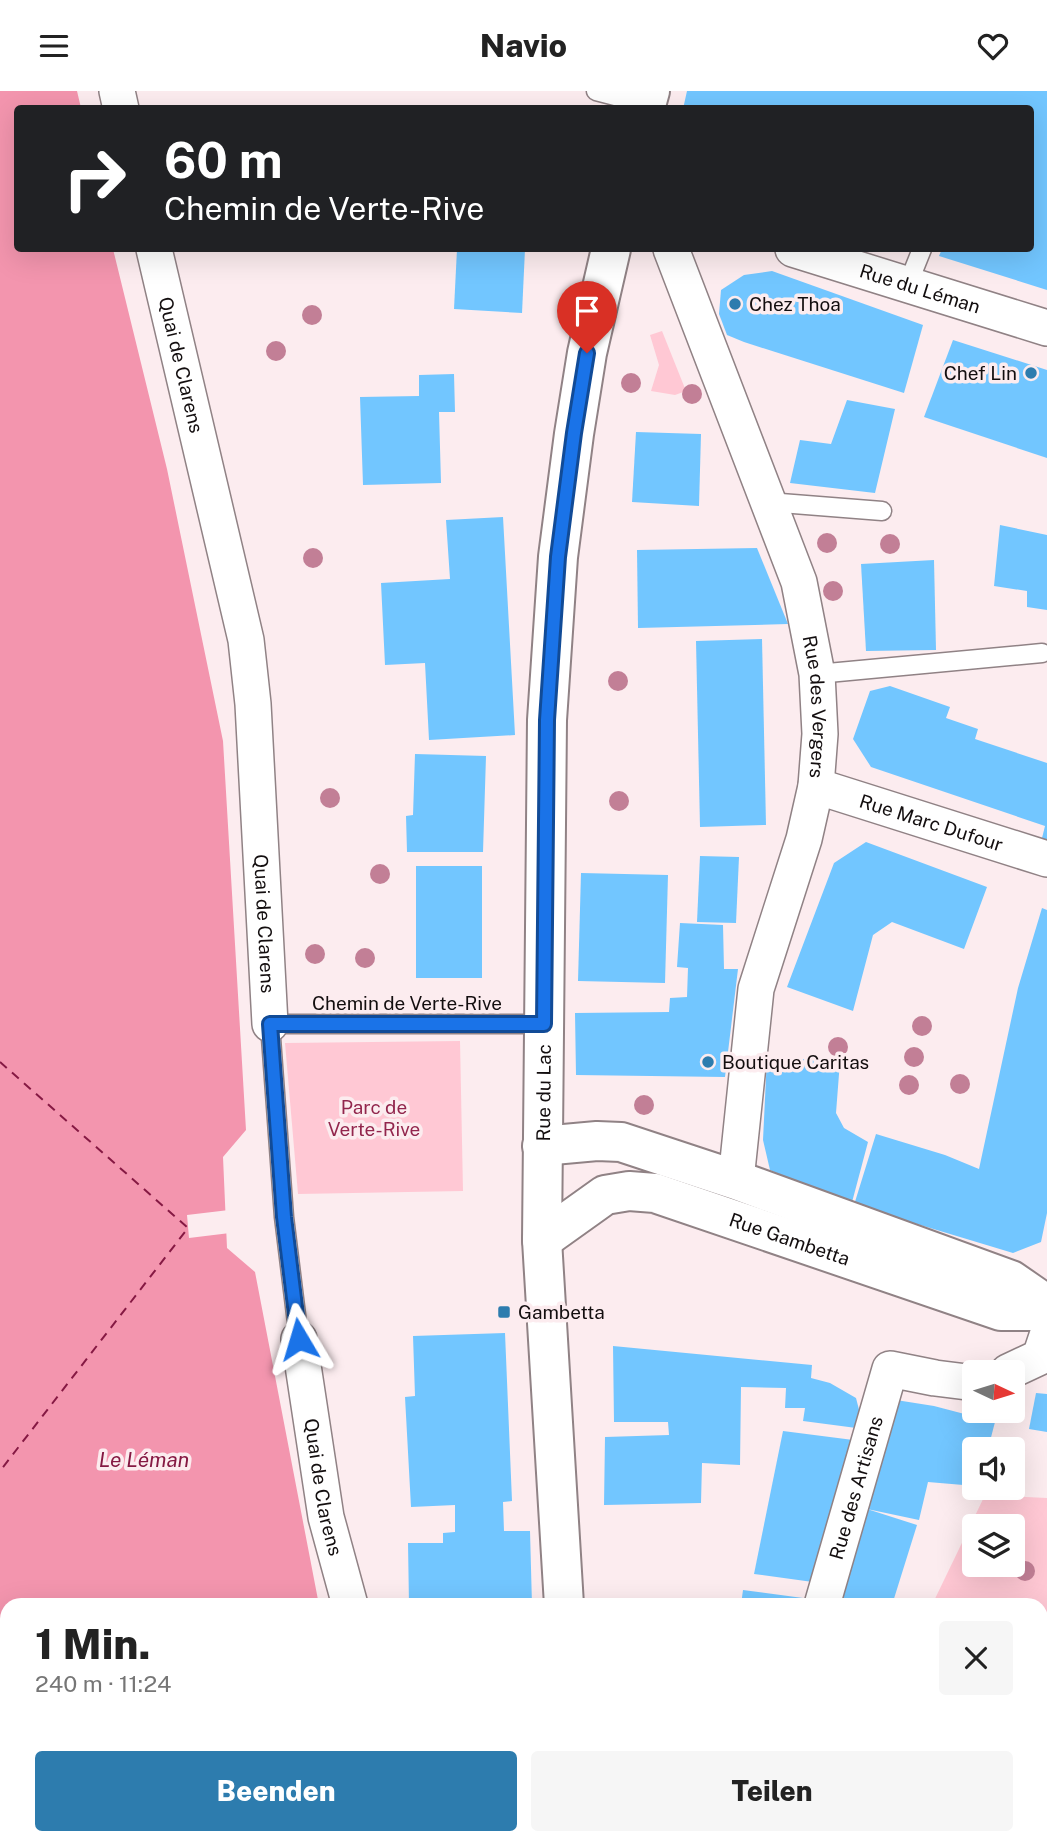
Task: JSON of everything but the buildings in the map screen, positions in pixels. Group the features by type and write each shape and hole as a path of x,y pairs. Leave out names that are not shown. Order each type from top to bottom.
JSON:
{"main road":[{"name":"Rue du Lac","path":"564,1598 542,1240 547,720 558,557 574,433 587,353 610,252"},
{"name":"Rue Gambetta","path":"542,1146 597,1141 621,1142 736,1180 1011,1280 1047,1305"},
{"name":"Rue Gambetta","path":"542,1240 605,1195 629,1191 655,1193 1001,1311 1047,1311"}],"street":[{"name":"Quai de Clarens","path":"155,252 246,640 253,703 270,1024"},
{"name":"Rue des Vergers","path":"672,252 799,582 817,674 820,734 816,786 804,839 756,989 736,1180"},
{"name":"Rue du Léman","path":"803,252 1047,328"},
{"name":"Rue Marc Dufour","path":"816,786 1047,859"},
{"path":"1026,1364 1040,1357 1047,1336"},
{"name":"Quai de Clarens","path":"299,1339 326,1517 348,1598"},
{"name":"Rue des Artisans","path":"824,1598 890,1369 962,1381"}],"lane":[{"path":"596,91 647,101"},
{"path":"908,284 921,252"},
{"path":"768,502 881,511"},
{"path":"817,674 1042,653"},
{"name":"Chemin de Verte-Rive","path":"270,1024 544,1024"},
{"name":"Quai de Clarens","path":"270,1024 280,1176 299,1339"}],"green space":[{"path":"662,331 686,391 675,395 651,391 659,365 650,335"},
{"name":"Parc de Verte-Rive","path":"460,1041 463,1191 298,1194 285,1043"},
{"path":"1025,1497 1047,1498 1047,1598 935,1598 962,1543 962,1577 1025,1577 1025,1514 976,1514 983,1500 1025,1500"}],"water":[{"name":"Le Léman","path":"0,91 77,91 80,105 14,105 14,252 114,252 167,469 223,741 246,1130 223,1157 227,1248 255,1272 318,1598 0,1598"}],"pier":[{"path":"229,1210 230,1233 189,1238 187,1215"}],"ferry route":[{"path":"0,1062 188,1228 0,1471"}],"place":[{"name":"Chez Thoa","path":"735,304"},
{"name":"Chef Lin","path":"1031,373"},
{"name":"Boutique Caritas","path":"708,1062"},
{"name":"Gambetta","path":"504,1312"}],"route":[{"path":"299,1339 284,1217 270,1024 544,1024 547,720 558,557 587,353"}]}
